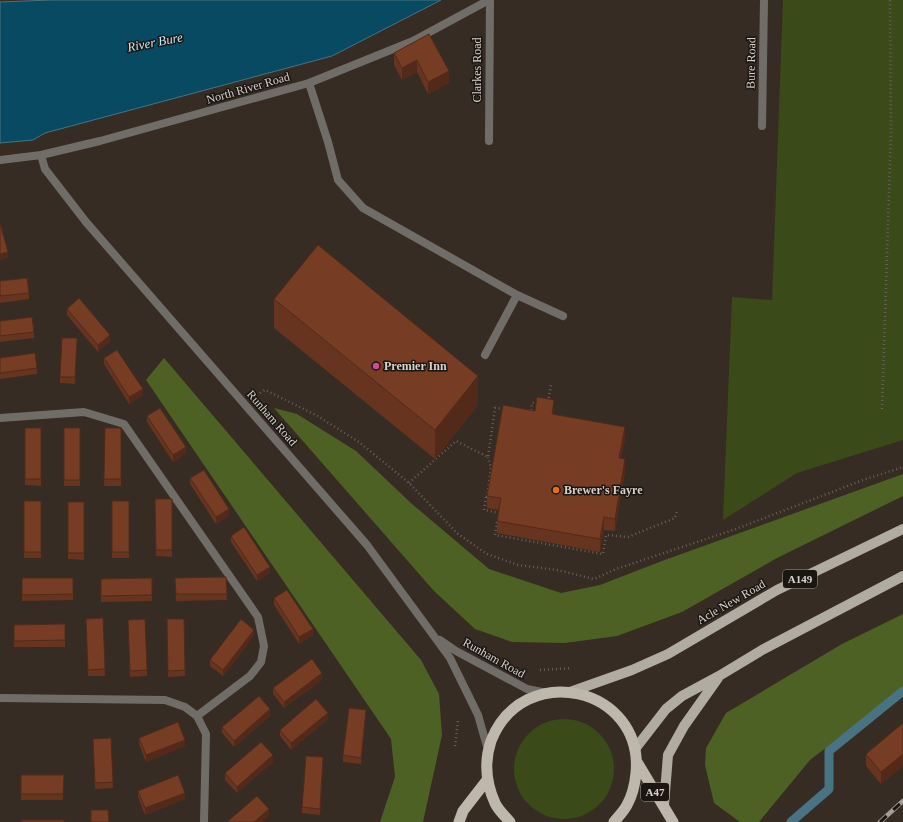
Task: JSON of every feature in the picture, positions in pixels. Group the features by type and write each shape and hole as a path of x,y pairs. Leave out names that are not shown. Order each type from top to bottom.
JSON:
{"highway":[{"path":"510,822 495,804 487,780 486,765 488,750 495,731 507,715 525,701 547,693 570,692 588,696 604,705 618,717 628,732 635,749 637,762 635,784 627,805 614,822"},
{"name":"A47","path":"637,762 673,822"},
{"path":"459,822 464,810 487,780"}],"main road":[{"name":"Acle New Road","path":"570,692 626,672 668,654 777,590 903,529"},
{"path":"635,749 666,709 682,696 762,650 903,576"},
{"path":"664,805 668,755 684,726 719,676"}],"street":[{"name":"North River Road","path":"0,160 41,155 131,133 309,83 413,41 490,0"},
{"name":"Clarkes Road","path":"489,141 490,0"},
{"name":"Bure Road","path":"762,126 764,0"},
{"path":"309,83 328,142 338,180 363,208 517,295 563,316"},
{"name":"Runham Road","path":"41,155 45,169 86,222 367,545 450,658 478,715 488,750"},
{"path":"485,355 517,295"},
{"path":"0,418 84,412 124,424 258,617 264,646 261,662 250,676 198,716"},
{"name":"Runham Road","path":"433,634 456,651 527,689 547,693"},
{"path":"0,698 165,700 186,707 198,716 206,734 204,822"}],"path":[{"path":"882,409 891,132 890,0"},
{"path":"547,404 551,385"},
{"path":"242,403 265,390 316,415 359,442 409,483 458,534 487,554 518,565 557,570 594,579 616,569 736,529 903,466"},
{"path":"524,411 531,412 532,403 539,404"},
{"path":"509,409 495,408 488,457 491,468 484,510 499,513 495,535 603,554 606,535 628,537 675,518 677,511"},
{"path":"409,483 456,441 488,457"},
{"path":"486,497 494,499"}],"green space":[{"path":"783,0 903,0 903,440 797,473 723,520 732,297 772,300"},
{"path":"164,358 421,660 439,694 442,735 423,822 380,822 395,777 391,739 146,380"},
{"path":"274,408 297,414 356,451 412,504 489,569 561,593 600,585 662,561 903,474 903,496 777,558 682,612 617,636 565,643 512,642 475,629 434,591"},
{"path":"903,614 903,689 810,760 759,822 740,822 714,803 705,765 706,748 726,713 842,644"},
{"path":"564,719 583,722 600,733 611,750 614,769 611,788 600,805 583,816 564,819 545,816 528,805 517,788 514,769 517,750 528,733 545,722"}],"water":[{"name":"River Bure","path":"51,0 441,0 332,56 45,133 33,140 0,143 0,2"}],"building":[{"path":"429,34 449,71 428,82 417,60 402,68 394,53"},
{"path":"0,223 8,252 0,254"},
{"name":"Premier Inn","path":"318,245 478,376 435,430 274,299"},
{"path":"27,278 29,293 0,296 0,281"},
{"path":"79,298 110,335 98,345 67,309"},
{"path":"32,317 34,332 0,336 0,321"},
{"path":"62,338 77,338 75,377 60,377"},
{"path":"117,350 143,389 129,397 104,358"},
{"path":"35,353 37,368 0,373 0,358"},
{"name":"Brewer's Fayre","path":"537,397 554,400 552,414 625,427 619,458 625,459 615,519 604,517 600,539 497,521 501,498 487,496 503,405 535,411"},
{"path":"160,408 186,447 173,455 147,416"},
{"path":"25,428 41,428 41,479 25,479"},
{"path":"64,428 80,428 80,480 64,480"},
{"path":"105,428 121,428 121,479 104,479"},
{"path":"204,470 229,509 216,517 190,478"},
{"path":"155,499 172,499 172,550 156,550"},
{"path":"24,501 41,501 41,552 24,552"},
{"path":"112,501 129,501 129,552 112,552"},
{"path":"68,502 84,502 84,553 68,553"},
{"path":"244,527 270,567 257,575 231,536"},
{"path":"226,577 227,594 176,594 175,578"},
{"path":"22,578 73,578 73,594 22,595"},
{"path":"152,578 152,595 101,596 101,579"},
{"path":"287,590 313,629 299,637 274,598"},
{"path":"103,618 105,669 88,670 86,619"},
{"path":"145,619 147,670 130,671 128,620"},
{"path":"167,619 184,619 185,670 168,671"},
{"path":"241,619 254,630 223,670 210,660"},
{"path":"65,624 65,640 14,641 14,625"},
{"path":"312,659 322,673 284,702 273,688"},
{"path":"259,696 270,709 234,741 222,727"},
{"path":"316,699 328,713 291,743 280,730"},
{"path":"349,708 366,710 361,758 343,755"},
{"path":"178,722 185,740 146,755 139,738"},
{"path":"903,723 903,754 881,772 866,754"},
{"path":"111,738 113,782 95,783 93,739"},
{"path":"261,742 273,755 237,787 225,773"},
{"path":"306,756 323,757 320,809 302,807"},
{"path":"21,775 64,775 63,794 21,794"},
{"path":"178,775 185,793 145,808 138,791"},
{"path":"257,796 269,809 254,822 227,822"},
{"path":"91,810 108,810 109,822 91,822"},
{"path":"22,820 64,820 64,822 21,822"}],"waterway":[{"path":"791,822 829,789 829,751 903,691"}],"railway":[{"path":"880,822 903,801"}],"place":[{"name":"Premier Inn","path":"376,366"},
{"name":"Brewer's Fayre","path":"556,490"}]}
